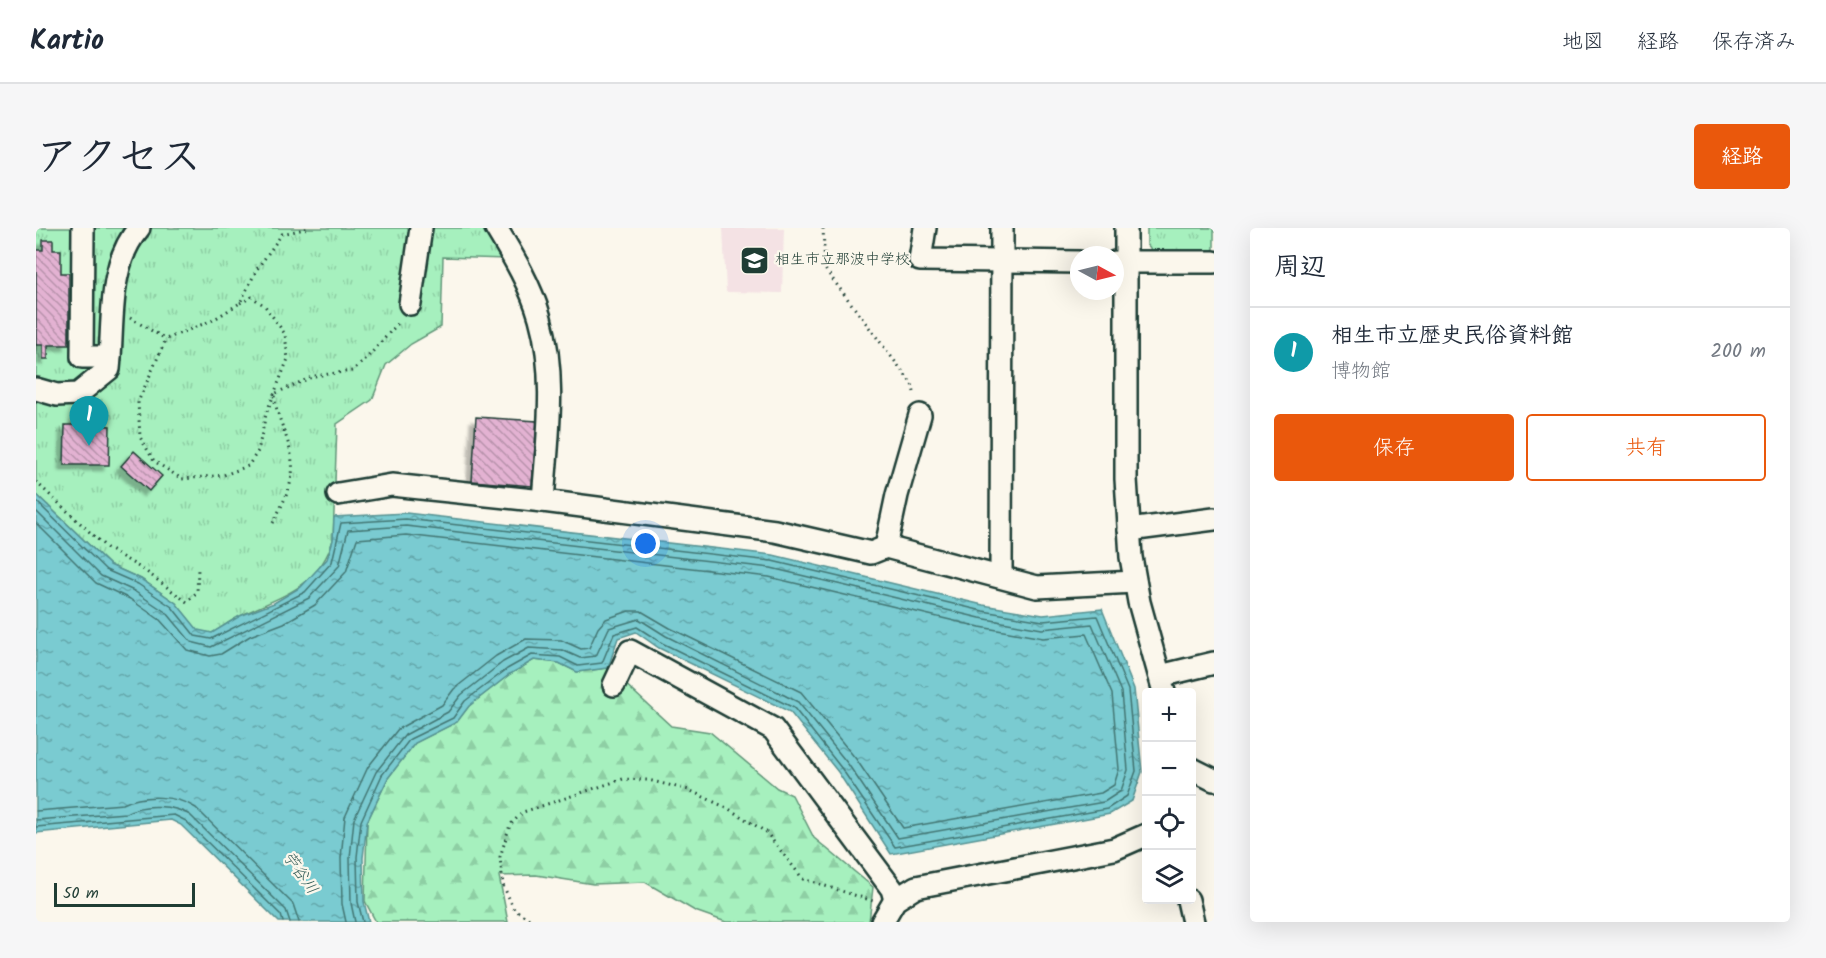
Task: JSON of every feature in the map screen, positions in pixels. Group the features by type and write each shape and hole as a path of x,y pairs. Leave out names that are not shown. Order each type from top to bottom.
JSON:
{"street":[{"path":"83,228 82,357 110,357"},
{"path":"36,389 57,394 78,394 109,369 118,267 129,239 139,228"},
{"path":"410,304 421,228"},
{"path":"496,228 530,292 545,344 548,411 543,501"},
{"path":"925,228 920,260 1070,262"},
{"path":"1002,228 1002,576"},
{"path":"1123,246 1126,228"},
{"path":"1124,262 1214,262"},
{"path":"1121,300 1129,530 1135,582 1146,632 1162,684 1214,663"},
{"path":"886,547 897,495 920,415"},
{"path":"338,494 392,485 543,501 775,531 871,554 886,547 1037,587 1135,582"},
{"path":"1129,530 1214,519"},
{"path":"614,685 630,651 773,729 892,889 896,900"},
{"path":"1196,771 1214,780"},
{"path":"882,922 896,900 916,887 1114,849 1142,837"},
{"path":"1189,904 1194,922"}],"path":[{"path":"280,228 282,234"},
{"path":"240,303 257,269 282,234 309,228"},
{"path":"823,228 825,269 912,384 920,415"},
{"path":"252,297 265,306 285,334 288,359 274,394 258,451 248,466 224,475 182,479 154,461 140,437 138,402 166,339 213,320 240,303 252,297"},
{"path":"274,394 314,376 352,371 366,359 408,312 410,304"},
{"path":"114,315 133,319 166,339"},
{"path":"273,523 287,494 293,462 276,412 274,394"},
{"path":"36,482 107,548 144,570 187,602 197,592 198,569"},
{"path":"534,922 514,909 503,885 500,857 510,825 523,812 623,779 648,780 689,790 729,808 766,832 803,879 868,901 896,900"}],"shaded area":[{"name":"相生市立那波中学校","path":"723,228 784,228 782,293 726,292"}],"green space":[{"path":"36,228 485,228 493,235 506,259 443,257 441,327 411,344 386,365 372,400 337,424 333,540 326,557 318,570 296,589 240,616 212,633 198,631 176,603 141,579 110,565 36,494"},
{"path":"1147,228 1214,228 1214,253 1153,252 1147,244"},
{"path":"534,660 559,663 577,672 608,668 671,726 710,732 777,788 792,795 814,838 873,887 869,922 726,922 695,911 645,882 593,884 536,875 499,876 508,922 376,922 365,901 367,822 388,778 415,743 457,722 469,706 510,674"}],"water":[{"name":"苧谷川","path":"36,494 110,565 141,579 176,603 198,630 212,633 240,616 274,603 301,587 327,559 333,540 334,517 406,513 773,555 983,605 1043,615 1102,609 1134,689 1142,772 1132,801 1110,814 891,854 838,772 790,712 659,648 636,632 618,638 608,668 577,672 559,663 534,660 510,674 469,706 457,722 415,743 388,778 367,822 363,858 364,902 369,922 279,922 181,825 171,820 36,833"}],"building":[{"path":"43,240 53,240 53,250 61,250 61,273 69,273 69,345 48,345 48,359 43,359 43,345 36,345 36,250 43,250"},
{"path":"75,417 95,418 95,425 110,426 109,465 64,465 65,425 75,425"},
{"path":"476,417 537,421 532,486 472,481"},
{"path":"134,451 162,476 149,491 121,466"}],"place":[{"name":"相生市立那波中学校","path":"754,260"},
{"name":"相生市立歴史民俗資料館","path":"89,446"}]}
